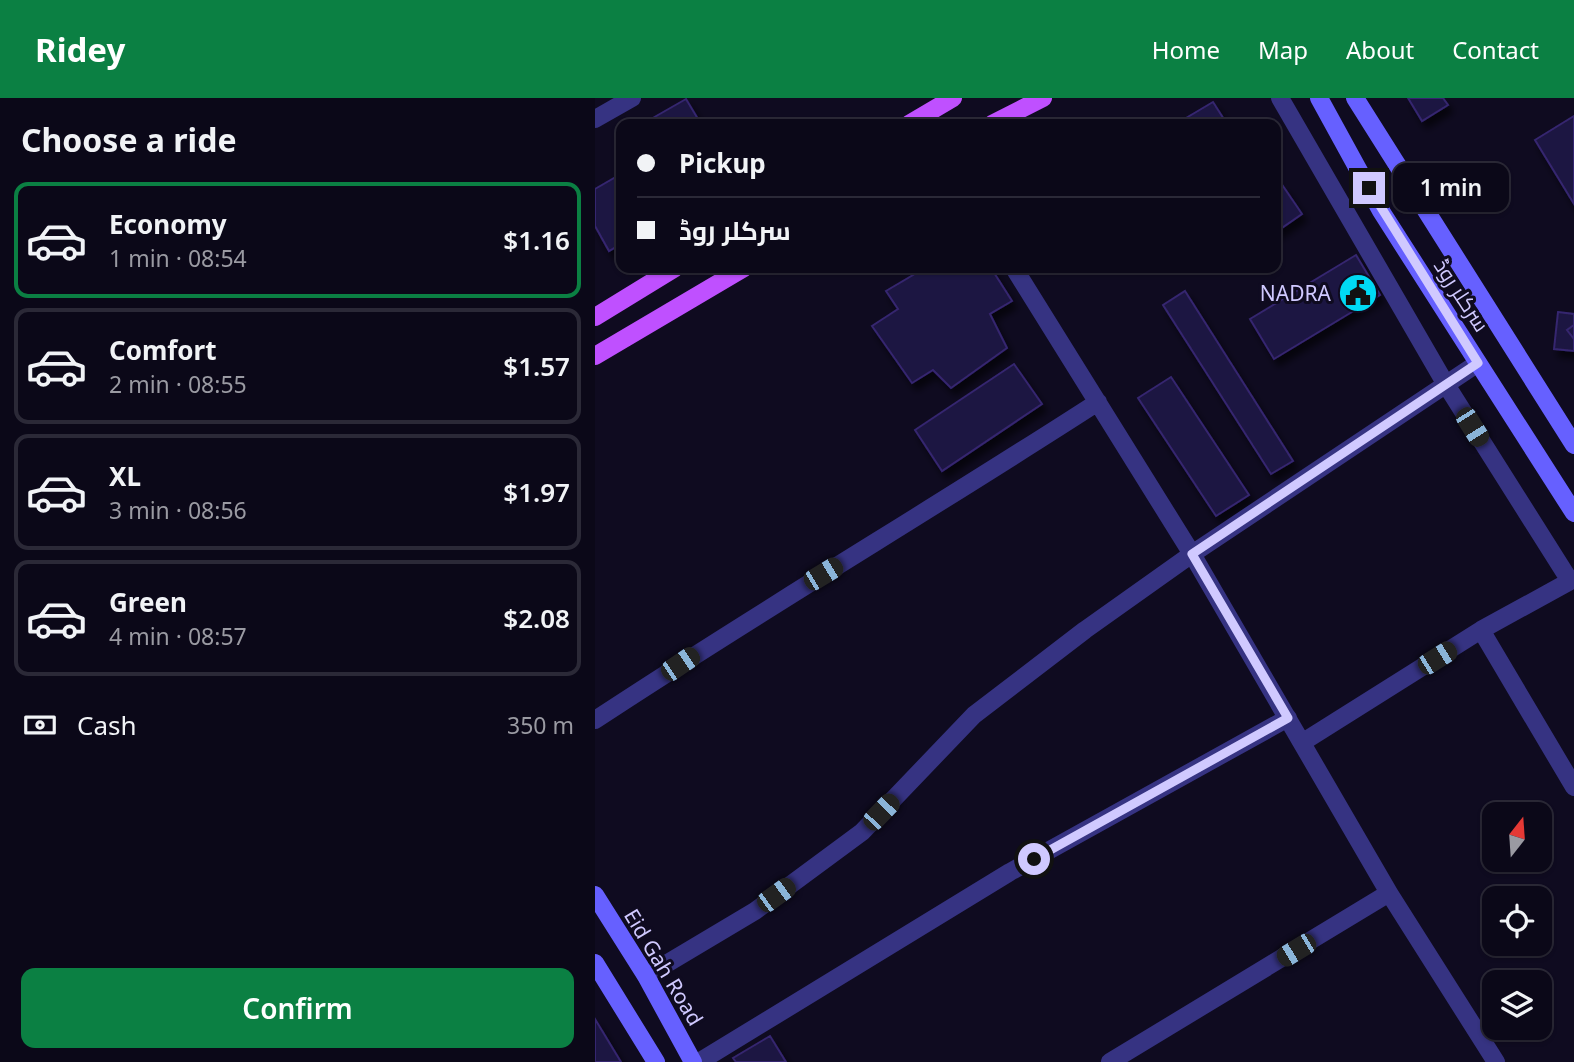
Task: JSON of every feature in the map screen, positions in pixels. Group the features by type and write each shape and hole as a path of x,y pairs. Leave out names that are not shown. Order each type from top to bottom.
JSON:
{"main road":[{"path":"917,119 953,98"},
{"path":"1002,119 1043,98"},
{"name":"سرکلر روڈ","path":"1319,98 1381,211 1574,513"},
{"name":"سرکلر روڈ","path":"1355,98 1574,445"},
{"path":"595,317 667,273"},
{"path":"595,356 736,273"},
{"name":"Eid Gah Road","path":"595,895 696,1062"},
{"path":"595,963 656,1062"}],"street":[{"path":"595,119 632,98"},
{"path":"1280,98 1445,383 1572,580 1481,630 1303,742"},
{"path":"1017,273 1192,554 1389,893 1496,1062"},
{"path":"646,976 755,911 862,832 974,715 1192,554 1478,363"},
{"path":"595,720 723,635 987,474 1098,402"},
{"path":"1481,630 1574,787"},
{"path":"696,1062 1010,872 1288,718"},
{"path":"1110,1062 1389,893"}],"building":[{"path":"1408,98 1443,98 1448,105 1422,121"},
{"path":"686,99 698,119 651,119"},
{"path":"1213,102 1224,119 1184,119"},
{"path":"1574,116 1574,204 1535,140"},
{"path":"616,177 616,247 609,251 595,226 595,189"},
{"path":"1283,186 1302,214 1281,229"},
{"path":"1356,255 1380,295 1274,359 1250,319"},
{"path":"917,273 994,273 1012,301 990,314 1007,348 951,388 933,370 912,383 872,326 898,309 886,291"},
{"path":"1185,291 1293,461 1271,474 1163,305"},
{"path":"1558,312 1574,314 1574,351 1554,349"},
{"path":"1574,325 1574,339 1567,330"},
{"path":"1014,364 1042,404 942,471 915,430"},
{"path":"1171,377 1249,495 1216,516 1138,398"},
{"path":"595,1019 621,1062 595,1062"},
{"path":"770,1036 786,1062 736,1062 733,1058"}],"place":[{"name":"NADRA","path":"1358,293"}],"route":[{"path":"1034,859 1288,718 1192,554 1478,363 1369,188"}]}
